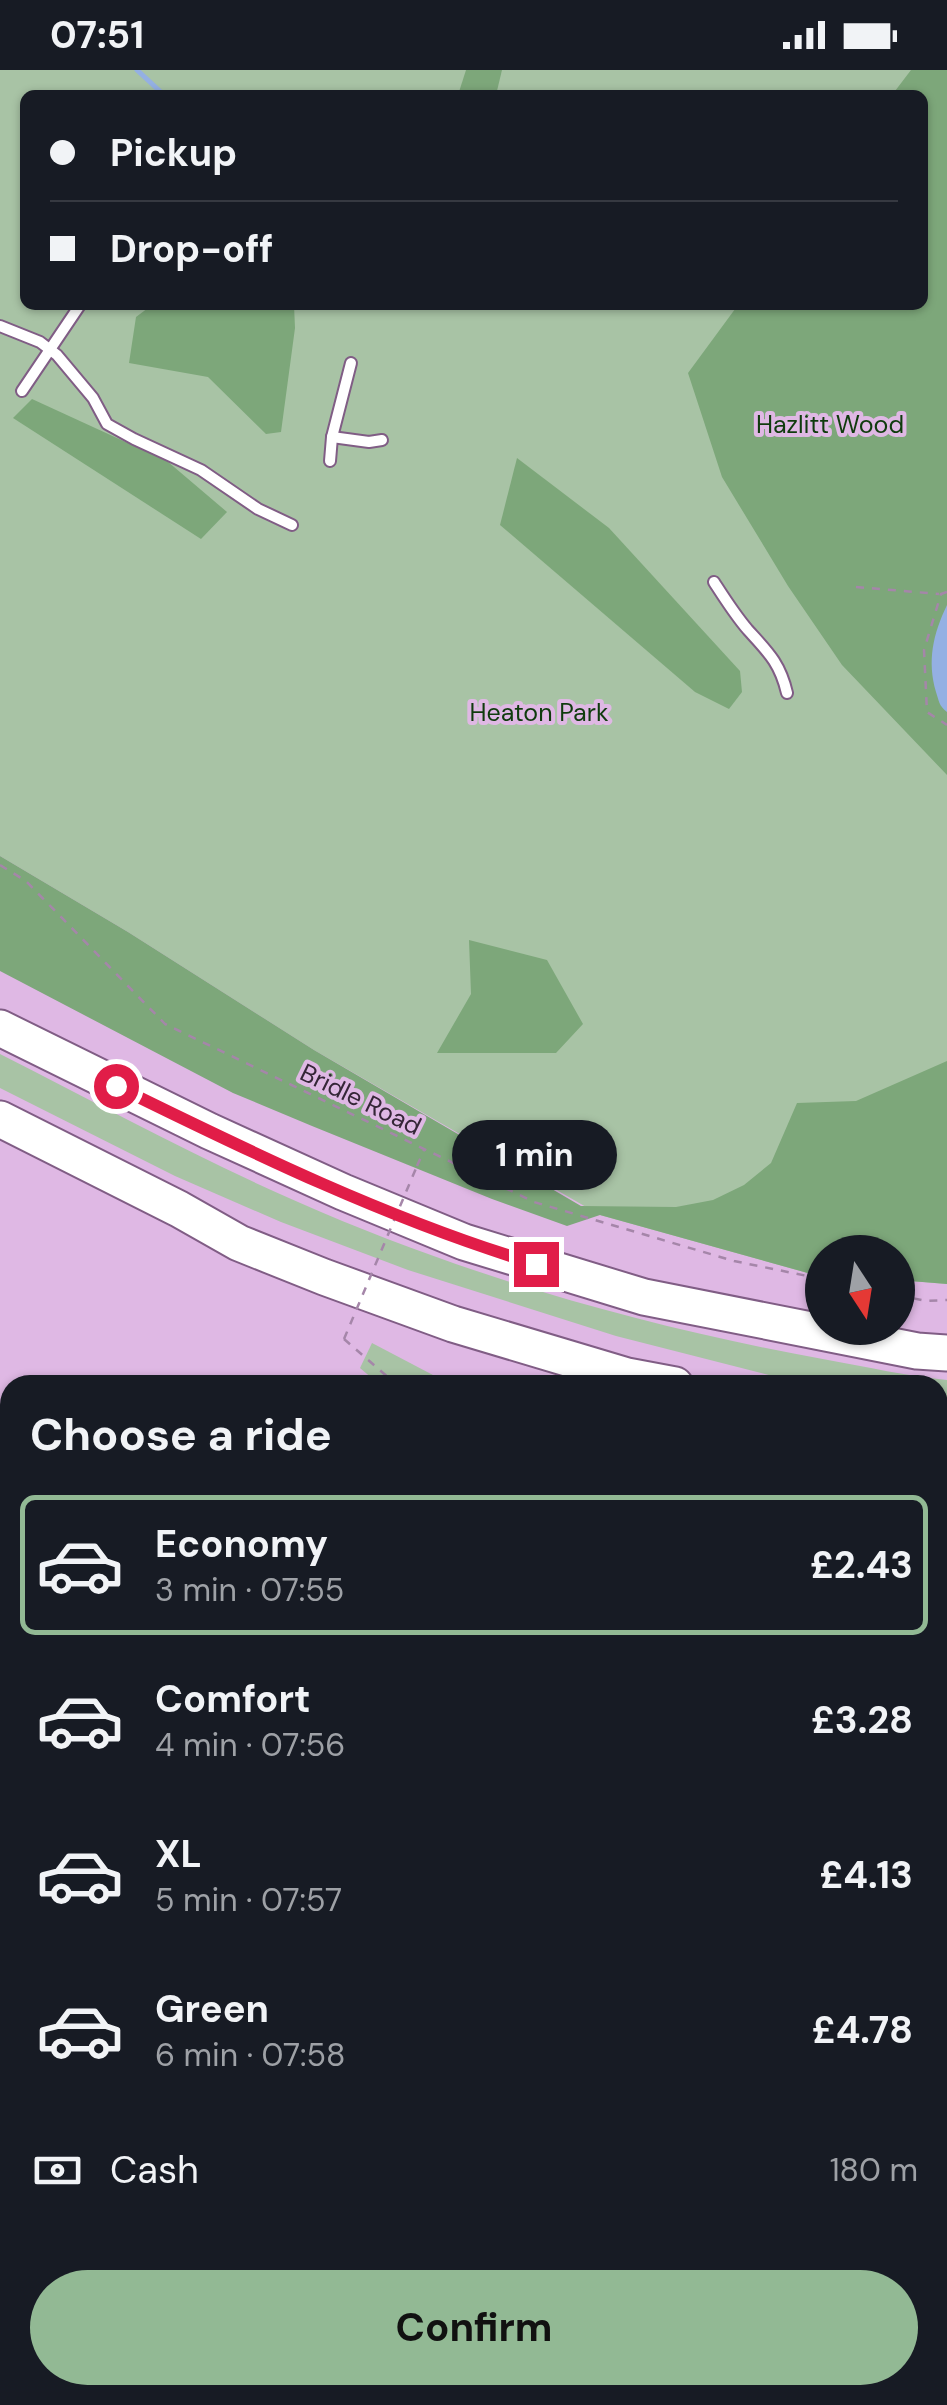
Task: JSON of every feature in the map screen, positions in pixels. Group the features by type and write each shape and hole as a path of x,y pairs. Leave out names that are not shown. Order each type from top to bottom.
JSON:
{"highway":[{"path":"0,1028 208,1131 464,1242 644,1297 947,1353"},
{"path":"0,1119 240,1243 454,1324 624,1375"}],"lane":[{"path":"22,391 77,310"},
{"path":"0,326 50,350 93,398 107,424 201,470 258,509 292,525"},
{"path":"330,461 332,436 351,363"},
{"path":"332,436 369,442 382,440"},
{"path":"714,582 730,608 770,652 783,674 787,693"}],"path":[{"path":"856,587 947,592"},
{"path":"940,594 924,650 928,712 947,725"},
{"name":"Bridle Road","path":"0,865 26,880 165,1024 534,1202 734,1261 805,1276"},
{"path":"385,1375 344,1340 424,1149"},
{"path":"915,1299 947,1300"}],"green space":[{"name":"Heaton Park","path":"0,70 947,70 947,1284 915,1281 915,1235 805,1235 805,1272 600,1215 314,1050 0,856"},
{"path":"466,70 502,70 497,90 460,90"},
{"name":"Hazlitt Wood","path":"911,70 947,70 947,775 842,665 788,586 722,477 688,373 734,310 928,310 928,90 896,90"},
{"path":"145,310 294,310 281,432 266,434 208,377 129,363 136,317"},
{"path":"32,399 167,461 227,512 201,539 13,418"},
{"path":"517,458 609,528 740,671 742,692 729,709 695,692 500,525"},
{"path":"0,856 314,1050 581,1206 676,1207 713,1200 744,1185 771,1163 797,1103 856,1101 947,1061 947,1284 915,1281 915,1235 805,1235 805,1272 600,1215 567,1226 233,1093 0,971"},
{"path":"469,940 547,960 583,1024 556,1053 437,1053 471,994"},
{"path":"0,1054 260,1185 427,1254 558,1297 692,1332 911,1375 769,1375 616,1336 408,1270 281,1222 175,1176 0,1088"},
{"path":"372,1343 433,1375 368,1375 360,1368"}],"water":[{"path":"947,605 947,712 936,692 932,658"}],"waterway":[{"path":"137,70 159,90"}],"route":[{"path":"116,1086 343,1192 464,1242 536,1264"}]}
